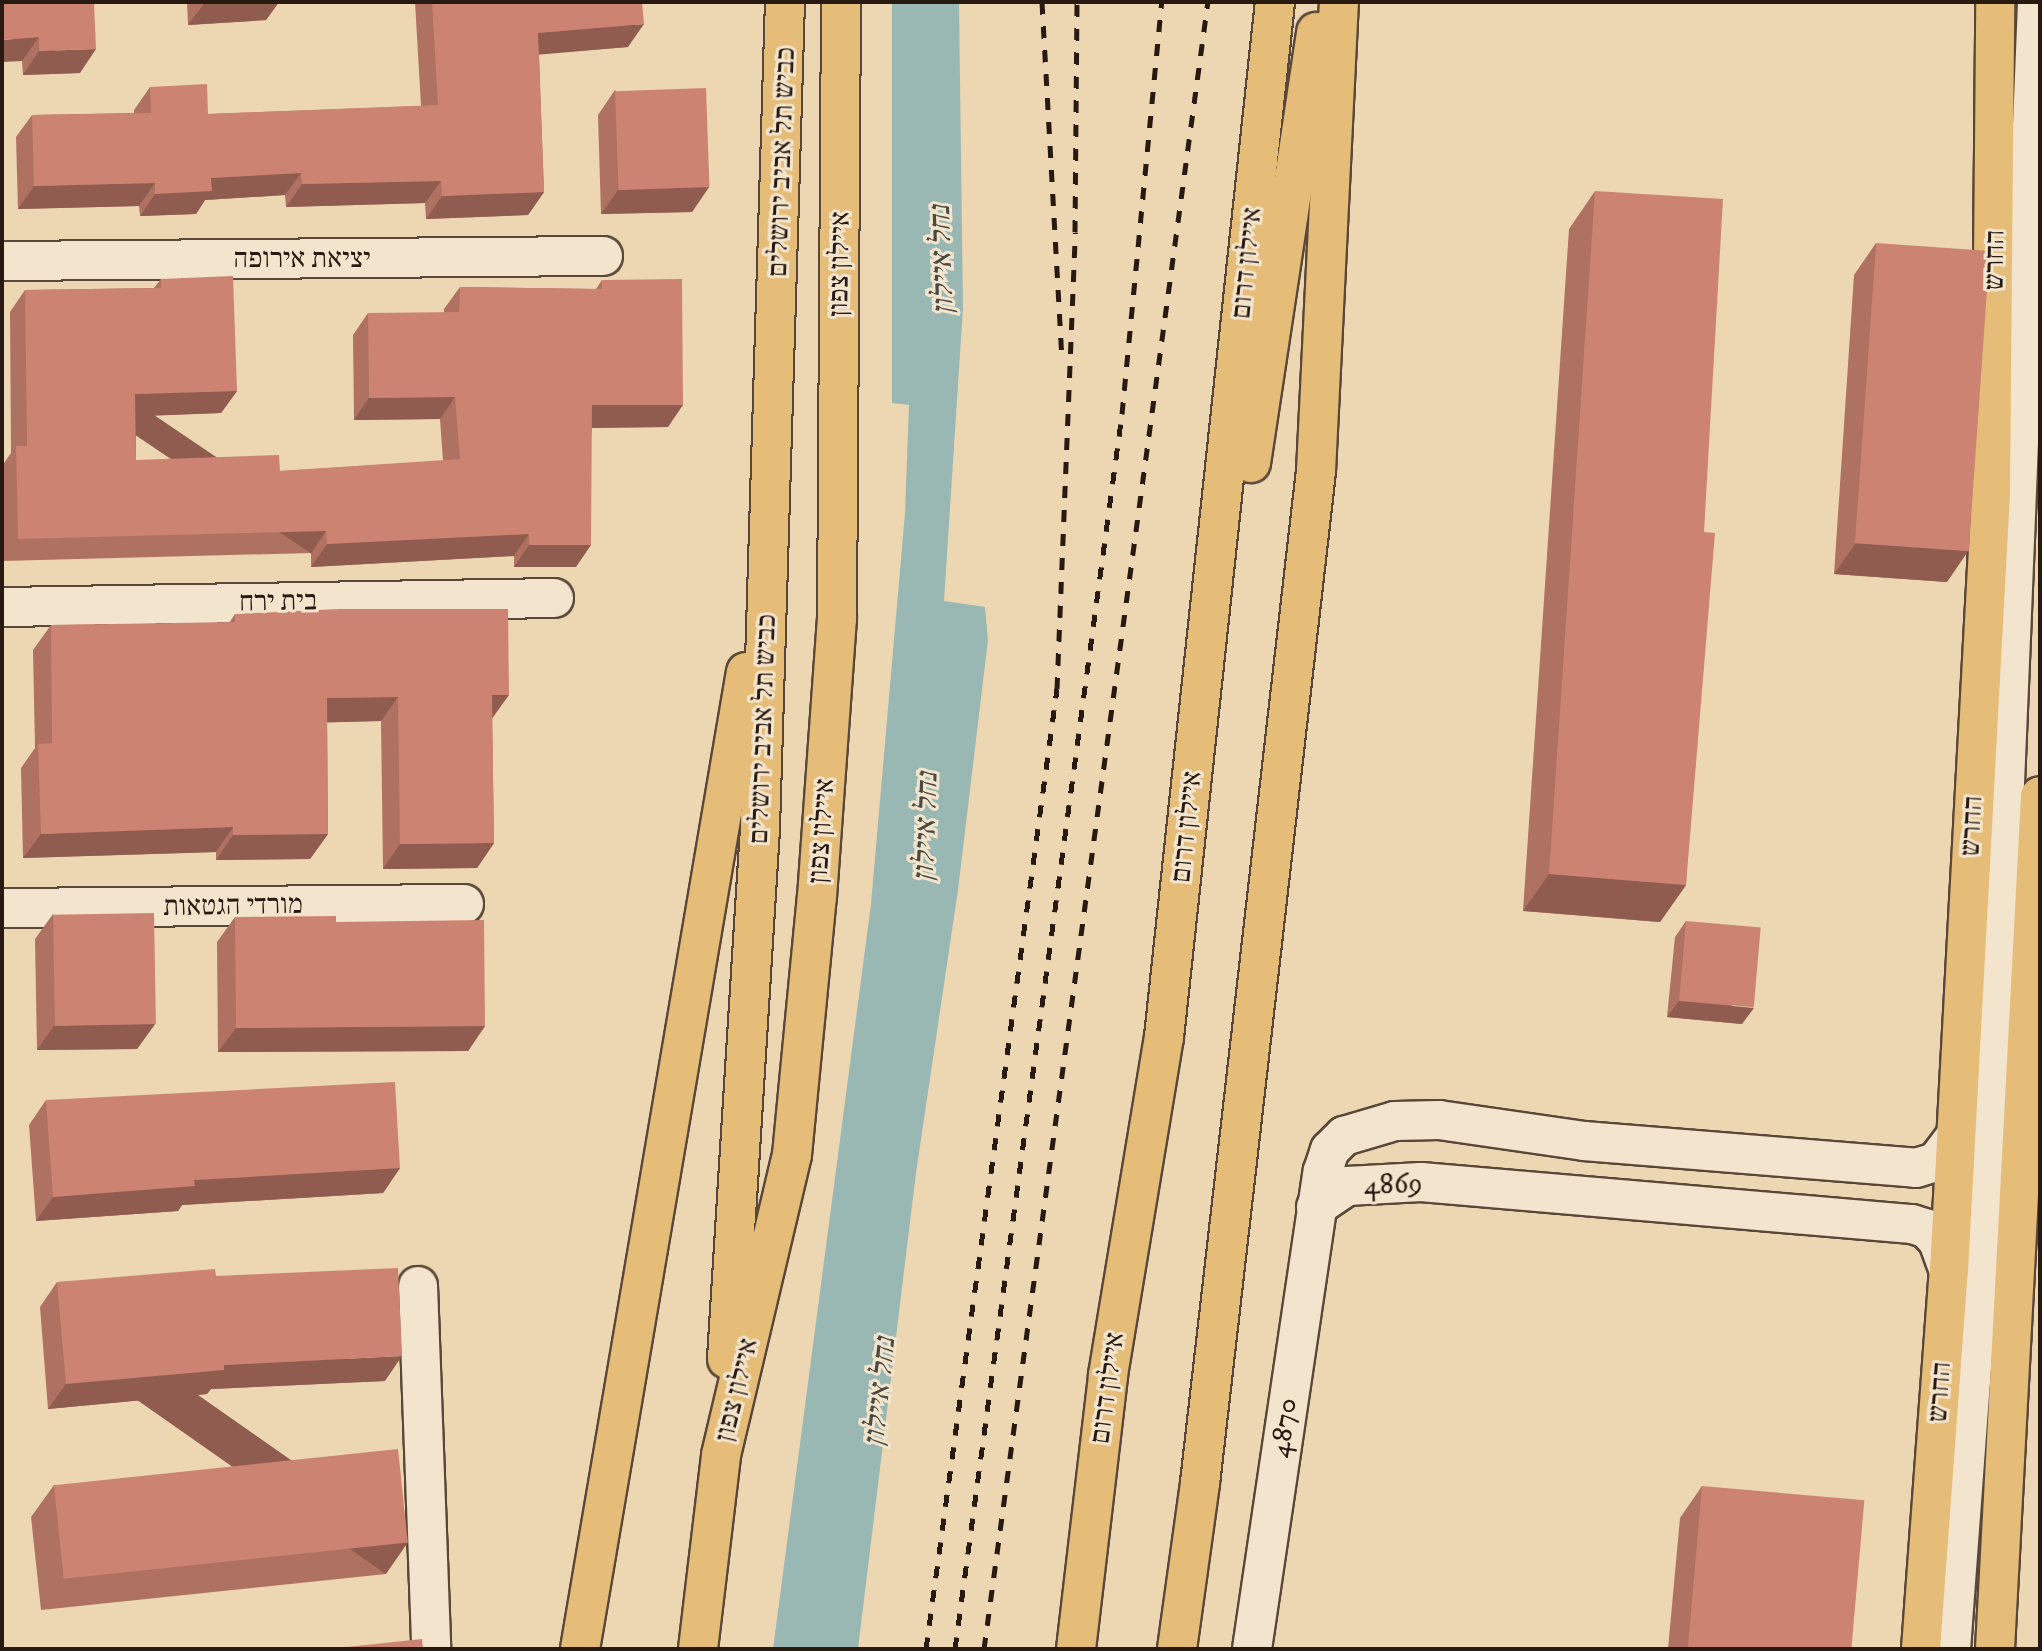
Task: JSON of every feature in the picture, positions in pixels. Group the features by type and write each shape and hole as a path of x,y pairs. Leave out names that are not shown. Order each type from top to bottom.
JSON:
{"main road":[{"name":"כביש תל אביב ירושלים","path":"721,1455 760,828 772,519 785,2"},
{"name":"איילון צפון","path":"698,1649 721,1455 792,1155 817,897 837,619 841,2"},
{"name":"איילון דרום","path":"1076,1649 1108,1375 1164,1037 1275,2"},
{"path":"1164,1037 1320,2"},
{"path":"1177,1649 1200,1483 1316,471 1339,2"},
{"name":"החרש","path":"1921,1649 1949,1271 1991,492 1996,2"},
{"path":"580,1649 772,519"},
{"path":"1995,1649 2040,796"},
{"path":"1192,1649 1200,1483"}],"street":[{"path":"1951,1649 1992,1100 2037,2"},
{"name":"יציאת אירופה","path":"2,261 603,256"},
{"name":"בית ירח","path":"2,607 554,598"},
{"name":"מורדי הגטאות","path":"2,908 464,904"},
{"name":"4869","path":"1316,1207 1330,1150 1345,1136 1395,1121 1439,1120 1584,1140 1916,1168 1936,1163 1956,1135"},
{"name":"4869","path":"1316,1207 1347,1186 1421,1182 1912,1224 1927,1230 1938,1241 1949,1271"},
{"name":"4870","path":"1252,1649 1316,1207"},
{"path":"418,1286 431,1649"},
{"path":"1967,1649 1978,1309"}],"water":[{"name":"נחל איילון","path":"892,2 959,2 963,308 944,601 985,607 988,640 958,890 916,1173 858,1649 773,1649 871,904 905,513 909,405 892,403"}],"building":[{"path":"2,2 94,2 96,49 39,51 39,37 2,40"},
{"path":"432,2 642,2 644,24 538,33 544,192 442,196 441,181 302,184 301,173 211,178 212,191 155,194 155,183 34,186 32,115 151,113 150,87 207,84 208,114 438,105"},
{"path":"706,88 709,187 619,190 615,91"},
{"path":"1595,191 1723,199 1704,532 1715,533 1686,885 1549,874"},
{"path":"1876,243 1990,251 1969,551 1855,543"},
{"path":"233,276 237,391 135,394 136,460 279,455 280,471 460,459 455,397 369,398 368,313 459,312 460,287 602,289 602,280 682,279 683,405 592,405 591,545 529,545 529,534 327,544 326,531 18,539 16,446 27,446 25,290 161,288 161,279"},
{"path":"339,609 508,609 509,695 492,695 494,843 400,844 398,697 327,698 328,834 233,835 233,827 41,834 38,744 52,743 51,625 235,622 235,614"},
{"path":"154,913 156,1024 55,1026 53,915"},
{"path":"336,916 336,922 484,920 485,1026 236,1028 235,917"},
{"path":"1686,921 1761,928 1754,1007 1679,1001"},
{"path":"395,1082 400,1168 194,1180 195,1186 53,1197 46,1100"},
{"path":"398,1268 402,1356 224,1365 224,1370 66,1384 57,1282 215,1269 216,1276"},
{"path":"398,1449 408,1542 64,1579 54,1485"},
{"path":"1702,1486 1864,1500 1851,1649 1688,1649"},
{"path":"422,1639 423,1649 328,1649"}],"railway":[{"path":"1042,2 1062,356"},
{"path":"926,1649 1057,689 1075,232 1077,2"},
{"path":"955,1649 1122,414 1162,2"},
{"path":"984,1649 1208,2"}]}
